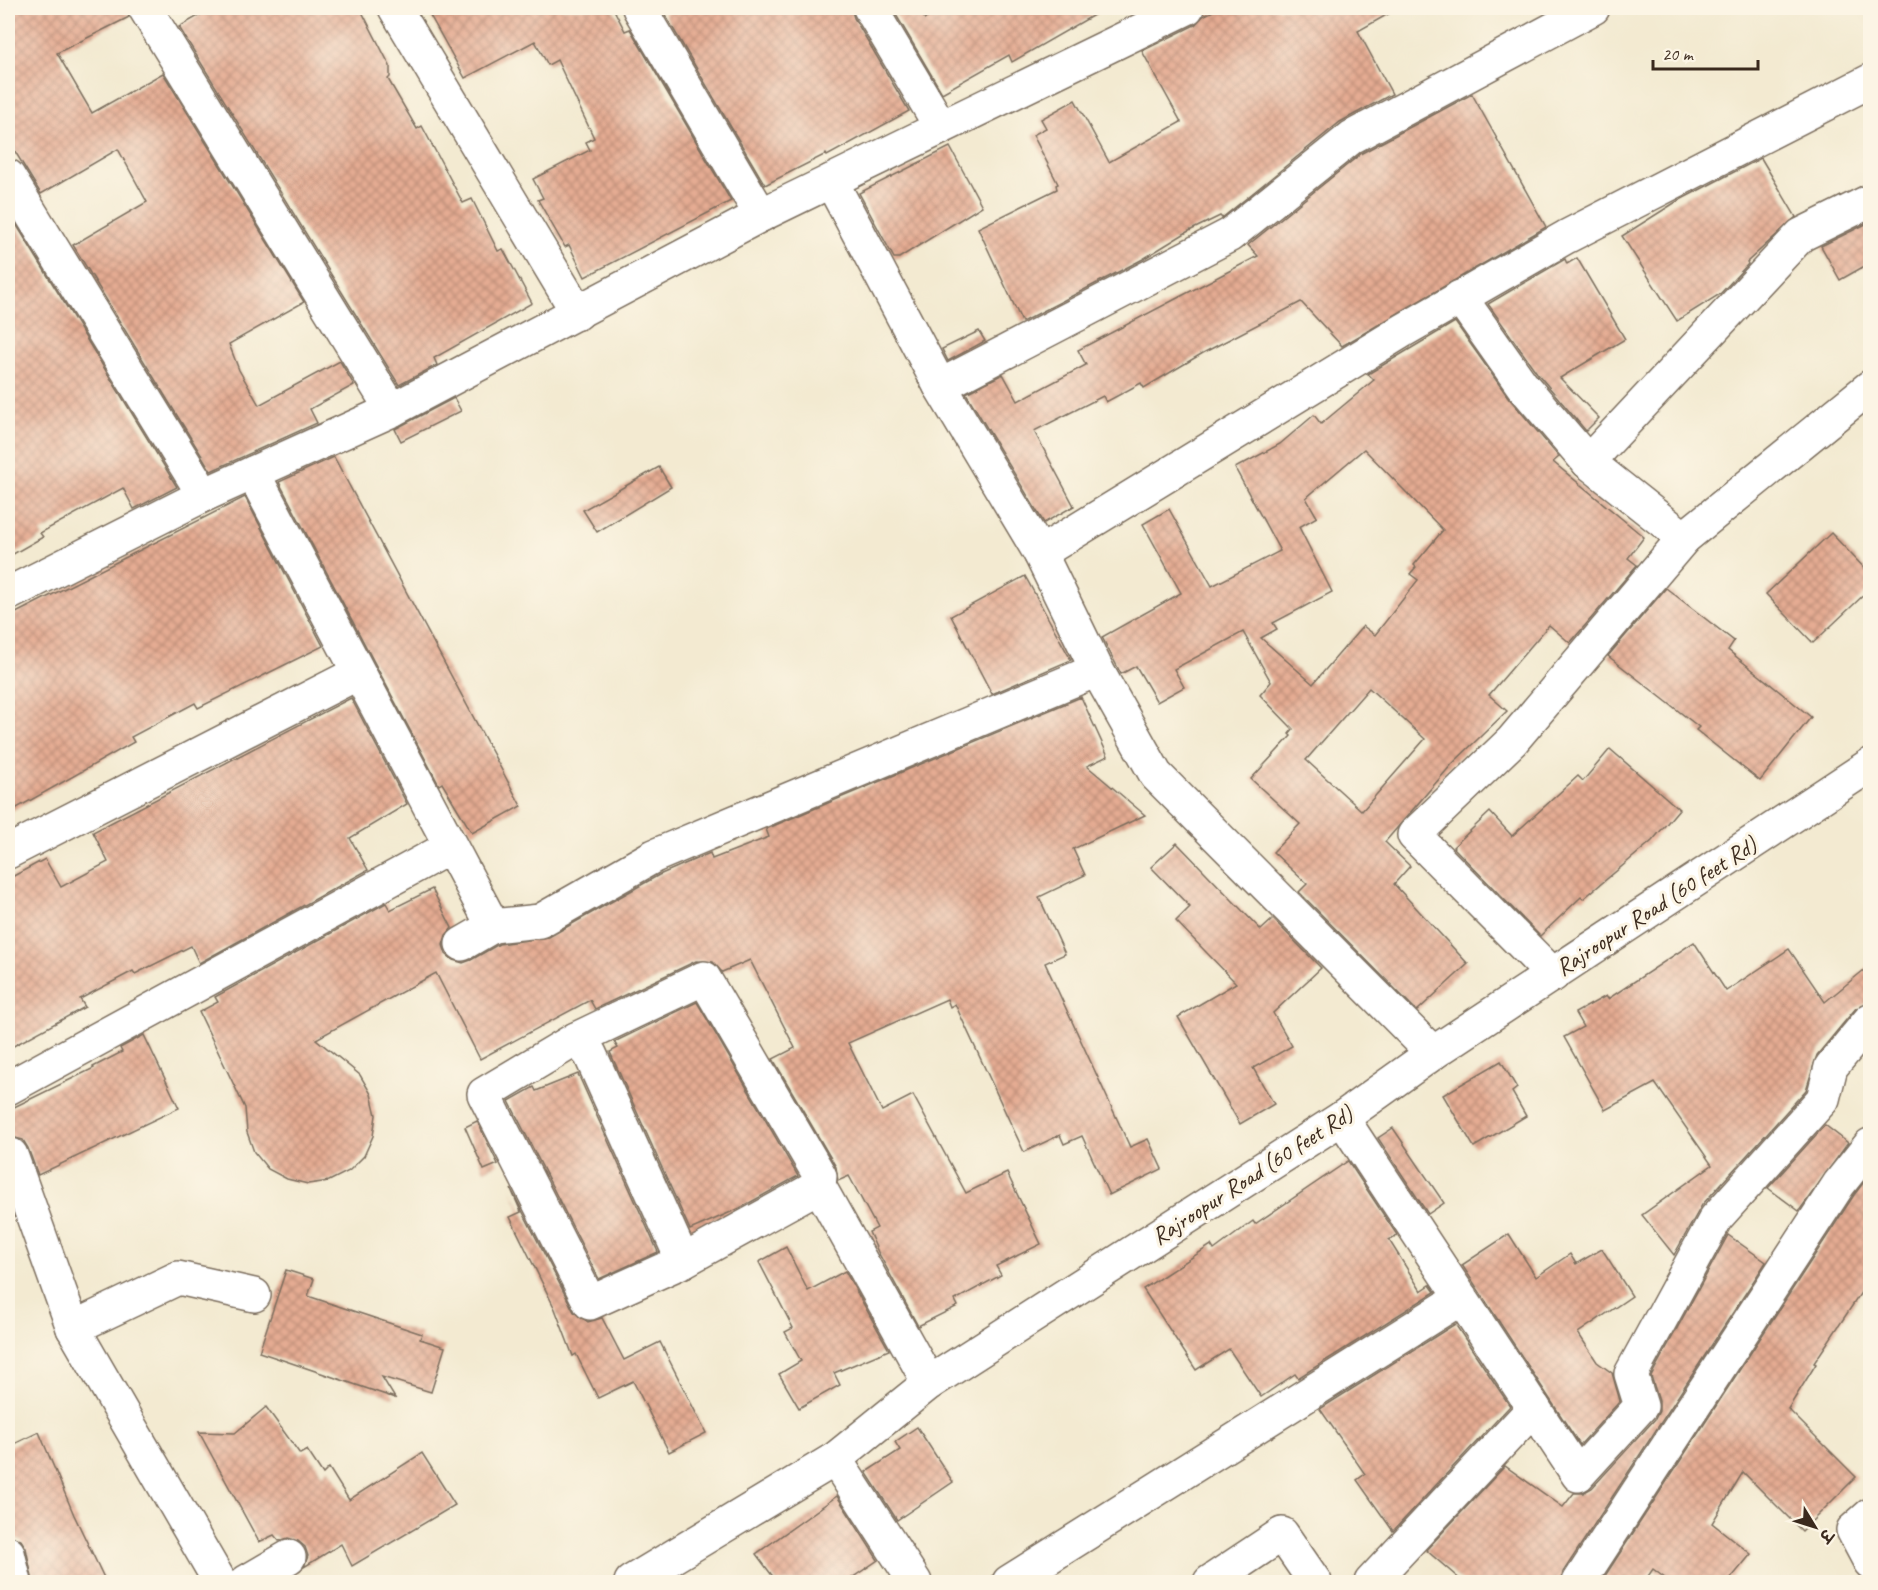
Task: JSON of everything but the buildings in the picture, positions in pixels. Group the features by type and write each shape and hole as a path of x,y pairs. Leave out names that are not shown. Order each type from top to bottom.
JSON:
{"street":[{"path":"145,8 392,410"},
{"path":"395,8 578,313"},
{"path":"639,8 761,215"},
{"path":"870,8 941,127"},
{"path":"8,594 204,495 392,410 761,215 1187,8"},
{"path":"940,386 1230,235 1352,137 1593,8"},
{"path":"1040,553 1460,297 1566,237 1870,81"},
{"path":"8,176 204,495"},
{"path":"831,181 940,386 1040,553 1097,670 1156,775 1433,1053"},
{"path":"1588,462 1801,235 1870,201"},
{"path":"1460,297 1522,385 1588,462 1684,538"},
{"path":"1553,975 1414,835 1512,741 1684,538 1870,387"},
{"path":"253,473 493,926"},
{"path":"462,944 493,926 540,921 654,856 1097,670"},
{"path":"8,852 358,673"},
{"name":"Rajroopur Road (60 feet Rd)","path":"631,1582 835,1459 929,1383 1342,1118 1433,1053 1870,765"},
{"path":"8,1088 450,847"},
{"path":"819,1186 683,1261 590,1303 484,1094 576,1039 704,978 820,1176 819,1186 929,1383"},
{"path":"1342,1118 1578,1475 1641,1406 1631,1374 1716,1218 1823,1099 1831,1067 1870,1020"},
{"path":"576,1039 590,1054 683,1261"},
{"path":"1578,1582 1839,1184 1870,1145"},
{"path":"11,1155 73,1328 220,1582"},
{"path":"73,1328 178,1278 254,1295"},
{"path":"1009,1582 1461,1298"},
{"path":"1371,1582 1534,1408"},
{"path":"835,1459 915,1582"},
{"path":"1870,1515 1853,1530 1870,1562"},
{"path":"1210,1582 1282,1534 1315,1582"},
{"path":"8,1552 15,1582"},
{"path":"246,1582 289,1557"}]}
